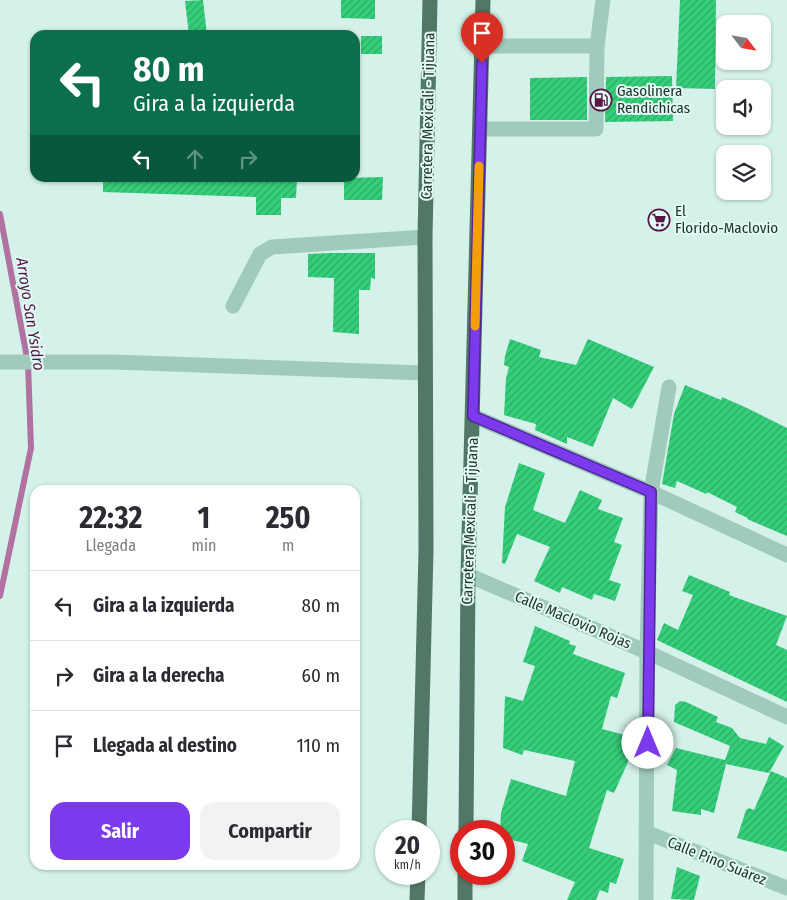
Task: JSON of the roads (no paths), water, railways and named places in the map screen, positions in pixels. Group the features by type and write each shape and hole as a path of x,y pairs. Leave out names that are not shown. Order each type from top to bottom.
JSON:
{"main road":[{"name":"Carretera Mexicali - Tijuana","path":"419,820 426,550 424,372 430,0"},
{"name":"Carretera Mexicali - Tijuana","path":"466,820 468,575 484,0"},
{"path":"418,885 418,900"},
{"path":"465,885 465,900"}],"street":[{"path":"480,129 596,129 597,46 602,0"},
{"path":"483,46 597,46"},
{"path":"233,306 260,254 272,247 425,237"},
{"path":"0,362 113,362 424,372"},
{"path":"646,900 648,833 647,652 651,492 668,387"},
{"path":"473,416 651,492 787,555"},
{"name":"Calle Maclovio Rojas","path":"468,575 647,652 787,716"},
{"name":"Calle Pino Suárez","path":"648,833 787,888"}],"waterway":[{"name":"Arroyo San Ysidro","path":"0,214 28,363 31,448 0,596"}],"place":[{"name":"Gasolinera Rendichicas","path":"601,100"},
{"name":"El Florido-Maclovio","path":"659,220"}]}
